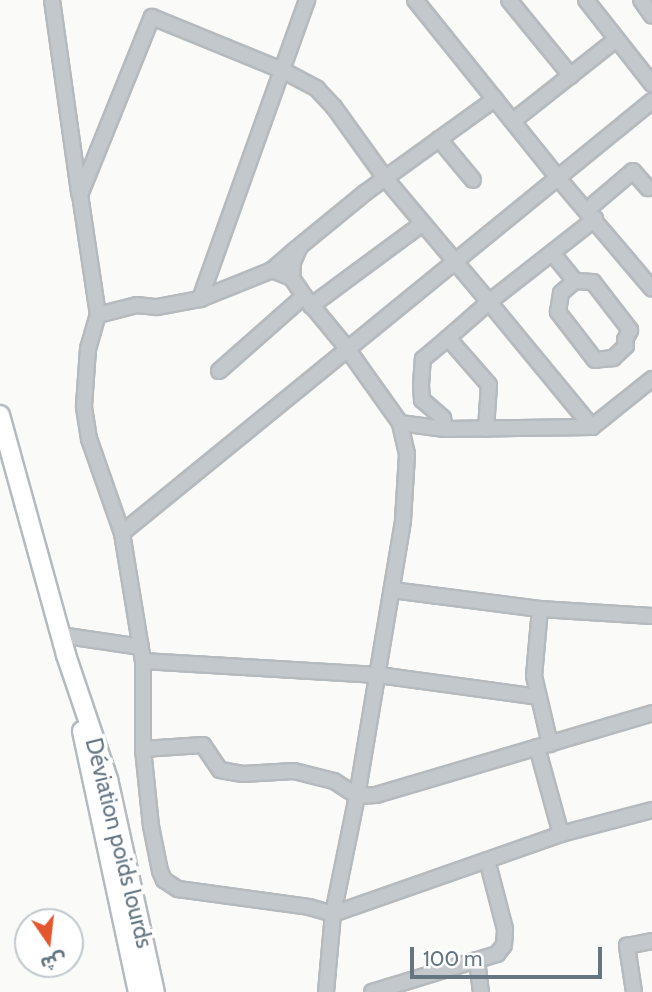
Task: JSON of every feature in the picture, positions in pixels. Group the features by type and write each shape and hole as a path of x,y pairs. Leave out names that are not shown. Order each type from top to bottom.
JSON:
{"main road":[{"name":"Déviation poids lourds","path":"0,415 60,635 108,779 155,992"},
{"name":"Déviation poids lourds","path":"66,655 138,992"}],"street":[{"path":"52,0 98,316 88,349 84,406 89,439 122,533 142,654 143,749 151,826 164,880 187,892 309,906 333,914 561,834 652,810"},
{"path":"200,299 307,0"},
{"path":"415,0 558,178 652,289"},
{"path":"509,0 570,76"},
{"path":"586,0 652,84"},
{"path":"641,0 652,16"},
{"path":"80,195 152,17 282,70 317,89 334,107 385,178 592,427"},
{"path":"513,121 617,39"},
{"path":"98,316 137,305 157,307 200,299 272,270 385,178 495,99"},
{"path":"122,533 346,347 652,101"},
{"path":"439,139 473,180"},
{"path":"445,429 443,418 422,400 423,359 489,302 553,254 633,172 651,189"},
{"path":"219,372 307,301 422,223"},
{"path":"292,278 293,262 300,246"},
{"path":"553,254 575,281 593,282 630,330 625,340 626,346 613,358 595,360 558,312 561,293 575,281"},
{"path":"272,270 292,278 307,301 346,347 400,423 407,454 403,520 357,796 333,914 326,992"},
{"path":"448,338 489,385 486,429"},
{"path":"400,423 445,429 592,427 652,379"},
{"path":"392,590 540,609 652,616"},
{"path":"540,609 534,676 543,746 561,834"},
{"path":"60,635 142,654 378,675 538,697"},
{"path":"143,749 203,745 220,770 243,774 294,771 334,781 357,796 376,795 652,713"},
{"path":"372,992 401,988 497,954 504,945 505,929 487,860"},
{"path":"634,992 627,946 652,942"},
{"path":"477,960 481,992"}]}
